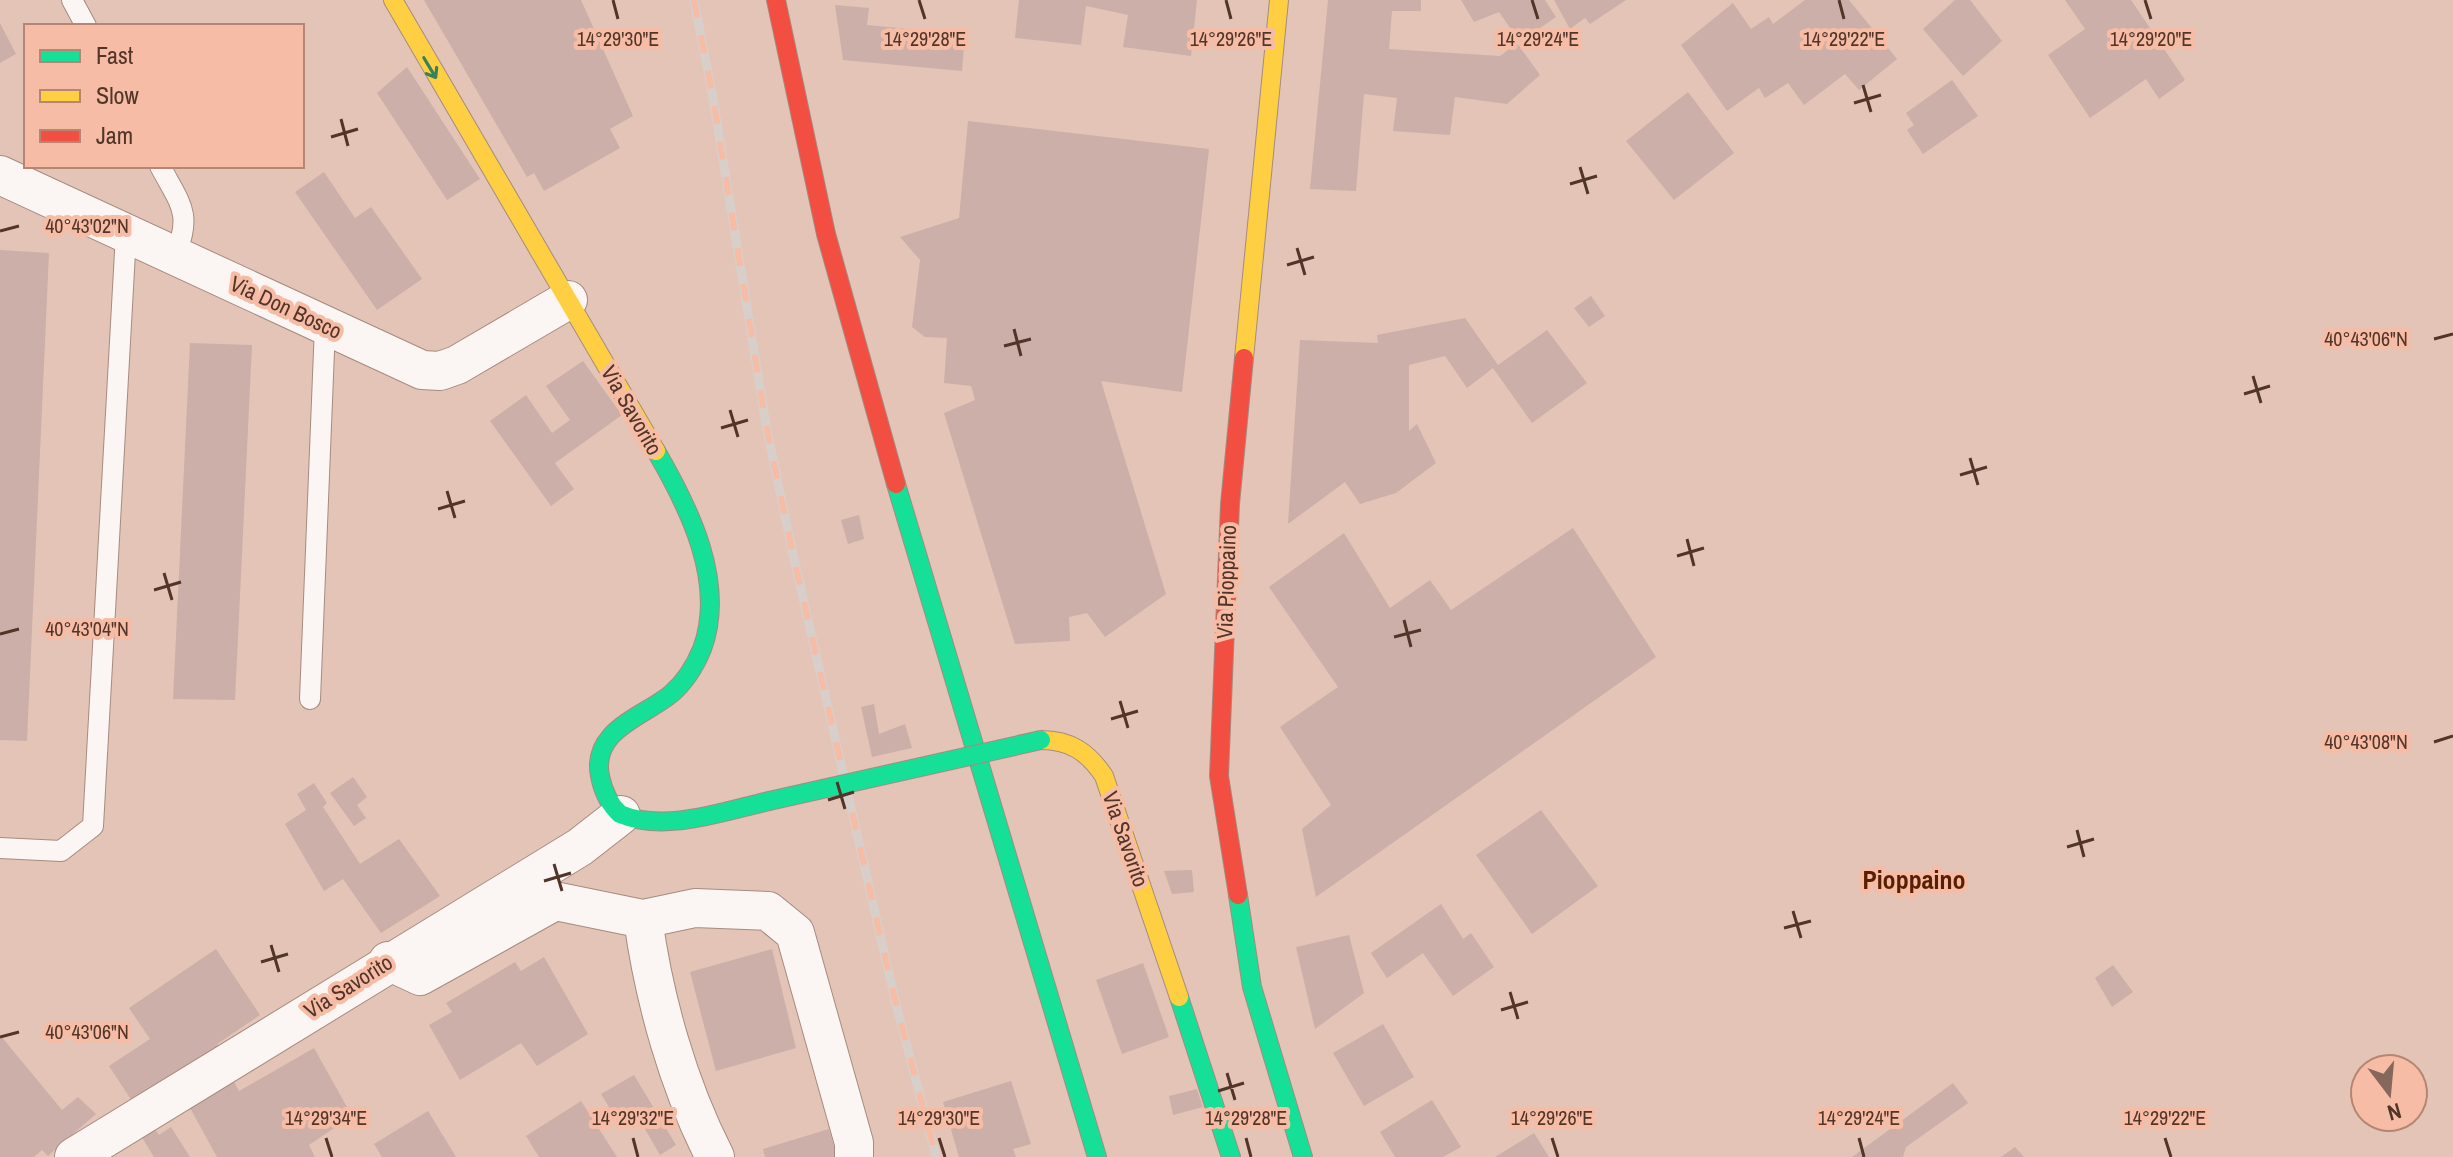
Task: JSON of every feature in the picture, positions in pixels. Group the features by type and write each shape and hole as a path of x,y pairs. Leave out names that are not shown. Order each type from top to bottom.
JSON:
{"main road":[{"name":"Via Savorito","path":"393,0 680,492 697,529 709,596 706,634 694,666 675,691 616,730 601,752 599,777 607,800 621,815 641,820 666,820 769,801 1041,740 1060,739 1080,747 1098,763 1110,787 1231,1157"},
{"path":"776,0 826,234 875,413 1097,1157"},
{"name":"Via Pioppaino","path":"1279,0 1230,504 1219,776 1252,987 1303,1157"}],"street":[{"name":"Via Don Bosco","path":"0,175 422,370 440,371 457,365 568,300"},
{"name":"Via Savorito","path":"74,1157 388,961 580,847 621,815"},
{"path":"388,961 420,976 555,901 643,919 695,908 768,911 795,933 854,1143 854,1157"},
{"path":"643,919 651,974 699,1126 715,1157"}],"lane":[{"path":"72,0 85,24"},
{"path":"161,168 184,217 186,230 175,256"},
{"path":"0,848 61,851 93,826 126,234"},
{"path":"310,699 325,326"}],"building":[{"path":"424,0 581,0 633,116 610,129 620,148 544,191 534,173 527,177"},
{"path":"1019,0 1197,0 1191,56 1123,47 1128,15 1086,6 1081,45 1015,38"},
{"path":"1328,0 1421,0 1421,11 1392,11 1389,49 1500,56 1517,43 1540,75 1507,104 1455,97 1450,135 1393,131 1397,98 1364,94 1356,191 1310,189"},
{"path":"1461,0 1545,0 1556,17 1520,42 1499,12 1474,22"},
{"path":"1554,0 1626,0 1590,24 1585,18 1570,29"},
{"path":"1805,0 1849,0 1897,59 1859,90 1845,74 1804,105 1788,83 1765,98 1759,88 1727,111 1681,45 1733,3 1751,29 1769,17 1773,24"},
{"path":"1955,0 1970,0 2002,41 1963,76 1923,29"},
{"path":"2065,0 2131,0 2185,80 2159,99 2146,79 2090,118 2048,55 2085,29"},
{"path":"835,5 869,8 867,25 965,34 962,71 843,60"},
{"path":"0,23 16,54 0,63"},
{"path":"407,67 480,179 447,200 377,93"},
{"path":"1952,80 1978,116 1923,154 1907,130 1914,125 1906,113"},
{"path":"1688,92 1734,153 1674,200 1626,141"},
{"path":"968,121 1209,149 1182,392 1101,381 1166,594 1105,637 1087,613 1069,617 1070,641 1015,644 944,413 975,400 971,386 944,383 947,338 925,337 912,327 920,260 900,237 959,218"},
{"path":"324,172 355,218 371,207 422,279 377,310 295,192"},
{"path":"0,250 49,253 27,741 0,740"},
{"path":"1591,296 1605,316 1589,327 1574,308"},
{"path":"1465,318 1498,365 1547,330 1587,383 1532,423 1493,368 1467,388 1445,356 1409,365 1409,431 1417,424 1436,463 1396,493 1360,504 1345,482 1288,524 1300,340 1378,343 1377,335"},
{"path":"190,343 252,345 235,700 173,699"},
{"path":"583,361 622,415 555,463 574,489 551,506 490,421 526,395 552,433 570,420 546,386"},
{"path":"859,515 864,539 848,544 841,520"},
{"path":"1573,528 1656,657 1316,897 1302,829 1331,805 1280,727 1338,687 1269,587 1344,533 1390,608 1430,580 1451,610"},
{"path":"874,704 879,734 905,724 912,748 872,757 861,707"},
{"path":"353,777 367,797 357,805 366,818 354,826 330,793"},
{"path":"314,783 327,803 323,807 360,864 399,839 440,896 381,933 343,879 324,891 285,824 306,810 297,794"},
{"path":"1541,810 1598,886 1532,934 1476,855"},
{"path":"1192,870 1194,892 1172,894 1164,871"},
{"path":"1441,904 1463,939 1471,933 1494,967 1453,996 1423,953 1387,978 1371,953"},
{"path":"1349,935 1364,993 1315,1029 1296,947"},
{"path":"216,949 260,1015 217,1044 219,1047 132,1101 109,1066 150,1039 129,1008"},
{"path":"772,949 796,1048 716,1071 690,972"},
{"path":"544,957 588,1034 537,1066 521,1043 460,1080 429,1025 452,1012 446,1003 515,962 521,971"},
{"path":"1143,963 1169,1037 1122,1054 1096,980"},
{"path":"2113,965 2133,992 2112,1007 2095,978"},
{"path":"1383,1024 1414,1077 1364,1106 1333,1053"},
{"path":"0,1035 62,1110 78,1097 96,1114 48,1156 42,1150 34,1157 0,1157"},
{"path":"314,1048 352,1116 309,1145 315,1157 217,1157 190,1108 233,1080 239,1091"},
{"path":"634,1075 676,1145 660,1155 634,1110 617,1120 601,1094"},
{"path":"1011,1081 1031,1144 1013,1149 1016,1157 959,1157 943,1102"},
{"path":"1953,1083 1968,1103 1906,1147 1903,1157 1852,1157"},
{"path":"1197,1089 1203,1107 1173,1115 1169,1096"},
{"path":"1432,1100 1461,1147 1443,1157 1395,1157 1380,1132"},
{"path":"581,1101 617,1157 539,1157 526,1136"},
{"path":"428,1111 456,1157 382,1157 374,1144"},
{"path":"150,1122 159,1135 171,1127 190,1157 154,1157 138,1131"},
{"path":"829,1129 837,1157 765,1157 763,1149"},
{"path":"1534,1133 1549,1157 1495,1157"},
{"path":"2015,1147 2024,1157 2001,1157"}],"railway":[{"path":"694,0 766,425 792,550 895,1000 936,1157"}],"traffic: fast":[{"path":"656,451 680,496 700,546 707,571 709,624 702,649 681,684 660,702 622,726 603,747 599,760 603,787 620,814 656,821 714,815 769,801"},
{"path":"896,484 1097,1157"},
{"path":"769,801 1041,740"},
{"path":"1238,895 1252,987 1303,1157"},
{"path":"1179,997 1231,1157"}],"traffic: slow":[{"path":"393,0 656,451"},
{"path":"1244,358 1279,0"},
{"path":"1041,740 1061,742 1077,749 1104,776 1179,997"}],"traffic: jam":[{"path":"776,0 826,234 896,484"},
{"path":"1238,895 1219,776 1230,504 1244,358"}],"district":[{"name":"Pioppaino","path":"1914,880"}]}
